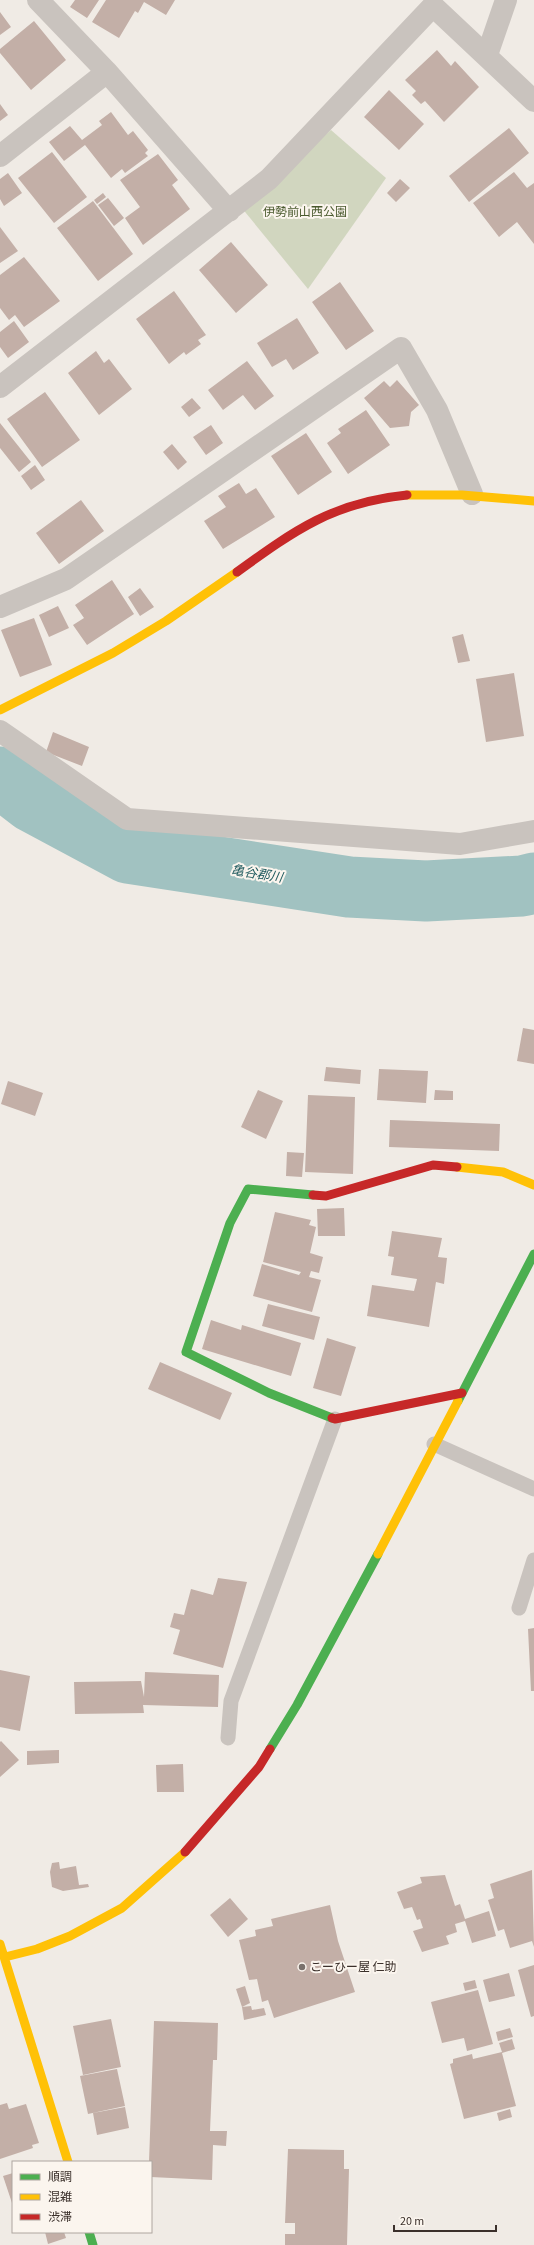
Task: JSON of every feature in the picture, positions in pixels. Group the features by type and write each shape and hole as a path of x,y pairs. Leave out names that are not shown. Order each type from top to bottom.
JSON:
{"street":[{"path":"38,0 107,72 229,211"},
{"path":"487,55 506,0"},
{"path":"0,387 269,179 432,6 487,55 534,101"},
{"path":"0,156 107,72"},
{"path":"0,607 66,579 401,348 437,410 472,494"},
{"path":"0,710 101,660 206,595 307,523 343,508 374,500 423,495 472,494 534,501"},
{"path":"0,731 127,819 460,844 534,831"},
{"path":"462,1393 335,1419 269,1393 186,1352 230,1223 248,1189 326,1196 433,1165 503,1172 534,1185"},
{"path":"68,2161 2,1953 37,1949 70,1936 122,1908 179,1860 236,1795 258,1767 297,1705 381,1549 434,1444 534,1254"},
{"path":"89,2233 93,2245"}],"lane":[{"path":"228,1738 231,1702 335,1419"},
{"path":"434,1444 534,1489"},
{"path":"519,1608 534,1560"}],"green space":[{"name":"伊勢前山西公園","path":"331,130 386,178 308,289 241,207"}],"building":[{"path":"75,0 99,0 87,18 70,7"},
{"path":"106,0 175,0 166,15 144,2 138,13 135,11 119,38 92,22"},
{"path":"0,12 11,27 0,35"},
{"path":"34,21 66,60 31,90 0,53 0,49"},
{"path":"437,50 451,66 455,61 479,87 444,122 425,101 421,104 412,95 416,91 405,80"},
{"path":"389,90 424,124 399,150 364,117"},
{"path":"0,104 8,115 0,121"},
{"path":"111,112 128,135 133,131 148,150 145,153 148,156 125,173 122,169 111,178 85,145 64,161 49,142 70,126 82,140 102,125 99,121"},
{"path":"509,128 529,153 469,202 449,176"},
{"path":"52,152 87,197 54,223 18,178"},
{"path":"158,154 178,180 172,185 190,209 143,245 125,218 140,207 120,180"},
{"path":"514,172 527,188 534,183 534,244 517,222 499,237 473,203"},
{"path":"8,173 22,193 4,206 0,199 0,179"},
{"path":"400,179 410,188 396,202 387,193"},
{"path":"103,193 106,197 97,204 94,200"},
{"path":"108,198 124,218 114,226 98,205"},
{"path":"93,201 133,254 98,281 57,228"},
{"path":"0,227 18,251 0,263"},
{"path":"231,242 268,285 236,313 199,270"},
{"path":"24,257 60,301 24,327 15,315 9,320 0,308 0,275"},
{"path":"340,282 374,331 346,350 312,302"},
{"path":"174,291 206,335 198,340 201,344 186,355 184,352 169,364 136,319"},
{"path":"297,318 319,353 293,370 286,359 272,367 257,343"},
{"path":"14,321 29,342 8,358 0,347 0,332"},
{"path":"96,351 104,363 109,359 132,389 99,415 68,373"},
{"path":"247,361 274,396 255,410 243,395 223,410 208,390"},
{"path":"397,380 419,405 411,412 409,426 390,428 364,398 384,381 390,387"},
{"path":"45,392 80,440 42,467 7,419"},
{"path":"192,398 201,408 189,417 181,407"},
{"path":"366,410 390,445 348,474 327,443 341,433 338,429"},
{"path":"0,423 31,462 19,472 0,448"},
{"path":"211,425 223,443 206,455 193,437"},
{"path":"306,433 332,472 298,495 271,456"},
{"path":"172,444 187,462 178,470 163,452"},
{"path":"35,465 45,480 31,490 21,476"},
{"path":"239,483 246,494 256,488 275,517 223,549 204,521 226,507 218,496"},
{"path":"81,500 104,531 59,564 36,533"},
{"path":"112,580 134,614 87,645 73,625 84,618 75,605"},
{"path":"140,588 154,607 140,616 128,597"},
{"path":"58,606 69,628 49,637 39,615"},
{"path":"34,618 52,665 20,677 1,630"},
{"path":"463,634 470,661 458,663 452,637"},
{"path":"514,673 524,736 486,742 476,679"},
{"path":"53,732 89,747 82,766 46,752"},
{"path":"523,1028 534,1030 534,1064 517,1061"},
{"path":"326,1067 361,1070 360,1084 324,1081"},
{"path":"379,1069 428,1071 426,1103 377,1100"},
{"path":"8,1081 43,1093 35,1116 1,1104"},
{"path":"258,1090 283,1101 266,1139 241,1127"},
{"path":"435,1090 453,1091 453,1100 434,1100"},
{"path":"308,1095 355,1097 353,1174 305,1172"},
{"path":"390,1120 500,1124 499,1151 389,1147"},
{"path":"287,1152 304,1153 302,1177 286,1176"},
{"path":"344,1208 345,1236 318,1236 317,1209"},
{"path":"275,1212 311,1220 309,1225 316,1227 310,1253 323,1257 319,1273 311,1271 309,1277 321,1280 312,1312 253,1296 262,1264 299,1275 301,1272 263,1262"},
{"path":"392,1231 442,1238 438,1257 447,1258 444,1284 436,1282 429,1327 367,1316 372,1285 414,1291 417,1279 391,1275 394,1257 388,1256"},
{"path":"268,1304 320,1317 314,1340 262,1326"},
{"path":"211,1320 241,1330 242,1325 301,1343 291,1376 202,1349"},
{"path":"327,1338 356,1347 341,1396 313,1388"},
{"path":"160,1362 232,1393 220,1420 148,1389"},
{"path":"218,1578 247,1582 223,1668 173,1654 180,1630 170,1627 174,1613 184,1615 191,1589 213,1595"},
{"path":"534,1628 534,1691 531,1691 528,1629"},
{"path":"0,1670 30,1676 20,1731 0,1727"},
{"path":"145,1672 219,1675 218,1707 143,1705 144,1713 75,1714 74,1682 141,1681 144,1697"},
{"path":"1,1741 19,1760 0,1777 0,1742"},
{"path":"59,1750 59,1763 27,1765 27,1751"},
{"path":"183,1764 184,1792 157,1792 156,1765"},
{"path":"59,1862 60,1869 76,1866 79,1885 88,1884 89,1887 63,1891 52,1887 50,1872 52,1863"},
{"path":"532,1870 534,1947 532,1941 510,1948 504,1929 498,1931 488,1900 494,1898 490,1884"},
{"path":"445,1875 455,1906 460,1904 465,1919 489,1911 496,1936 472,1943 465,1921 455,1924 457,1932 446,1936 449,1944 422,1952 413,1931 423,1928 420,1919 417,1920 412,1907 404,1909 397,1892 422,1883 420,1877"},
{"path":"230,1898 248,1919 228,1937 210,1915"},
{"name":"こーひー屋 仁助","path":"330,1905 338,1941 355,1992 274,2018 268,2000 262,2002 257,1979 249,1980 239,1940 256,1936 255,1930 273,1926 271,1919"},
{"path":"534,1965 534,2016 531,2017 518,1970"},
{"path":"509,1973 515,1996 489,2002 483,1980"},
{"path":"475,1980 477,1988 465,1991 463,1983"},
{"path":"245,1986 250,2003 242,2007 236,1989"},
{"path":"478,1990 493,2044 467,2051 464,2038 442,2043 431,2002"},
{"path":"251,2006 252,2010 264,2008 266,2015 244,2020 242,2007"},
{"path":"111,2019 121,2067 83,2075 73,2026"},
{"path":"154,2021 218,2023 217,2060 213,2060 210,2131 227,2131 226,2146 213,2145 212,2180 152,2177 152,2161 149,2161"},
{"path":"510,2028 513,2037 498,2041 496,2032"},
{"path":"512,2039 515,2049 502,2053 516,2106 464,2119 450,2064 453,2063 453,2059 472,2054 473,2059 502,2052 499,2043"},
{"path":"117,2069 125,2106 88,2114 80,2076"},
{"path":"7,2103 9,2109 26,2104 39,2143 32,2145 33,2148 0,2159 0,2105"},
{"path":"125,2107 129,2128 97,2135 93,2113"},
{"path":"510,2109 512,2117 499,2121 497,2113"},
{"path":"288,2149 344,2150 344,2169 349,2169 347,2245 285,2245 285,2234 295,2234 295,2223 285,2223"},
{"path":"12,2173 12,2203 3,2176"},
{"path":"45,2233 64,2233 66,2238 48,2244"}],"waterway":[{"name":"亀谷郡川","path":"0,777 31,801 128,853 349,887 426,891 522,886 534,883"}],"traffic: fast":[{"path":"313,1195 248,1189 230,1223 186,1352 269,1393 332,1418"},
{"path":"458,1401 534,1254"},
{"path":"270,1749 297,1705 378,1554"},
{"path":"89,2233 93,2245"}],"traffic: slow":[{"path":"407,495 462,495 534,501"},
{"path":"0,710 113,653 166,621 237,572"},
{"path":"457,1167 503,1172 534,1185"},
{"path":"378,1554 458,1401"},
{"path":"5,1957 37,1949 70,1936 122,1908 185,1852"},
{"path":"0,1944 68,2161"}],"traffic: jam":[{"path":"237,572 278,543 316,520 336,511 358,504 407,495"},
{"path":"313,1195 326,1196 433,1165 457,1167"},
{"path":"332,1418 335,1419 462,1393"},
{"path":"185,1852 259,1767 270,1749"}],"place":[{"name":"こーひー屋 仁助","path":"302,1967"}]}
